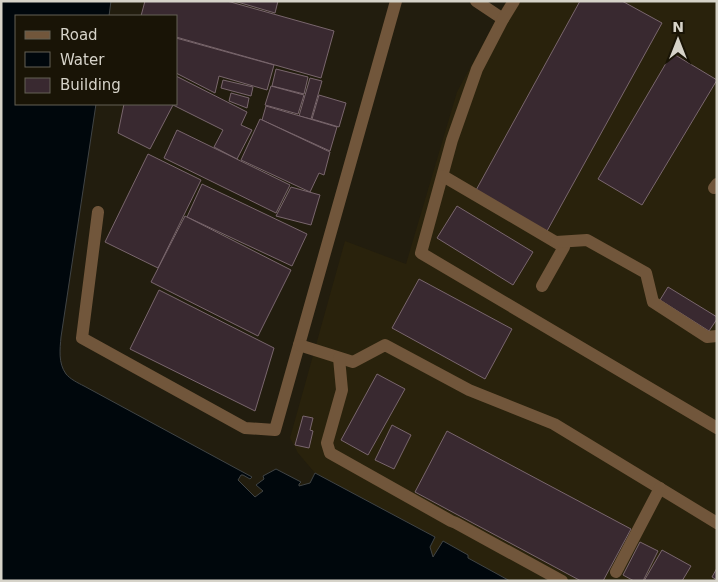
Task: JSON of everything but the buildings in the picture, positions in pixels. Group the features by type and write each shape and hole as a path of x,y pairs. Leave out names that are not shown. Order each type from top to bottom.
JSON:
{"street":[{"path":"98,212 82,338 245,428 275,430 396,1"},
{"path":"476,1 503,19"},
{"path":"514,1 477,69 452,140 421,253 717,428"},
{"path":"443,176 564,247 542,286"},
{"path":"556,242 587,240 646,273 653,302 707,337 717,336"},
{"path":"299,345 353,362 385,345 469,390 554,424 717,523"},
{"path":"339,358 342,390 327,443 330,453 562,581"},
{"path":"616,572 660,488"}],"shaded area":[{"path":"506,1 717,1 717,581 510,581 467,558 433,558 430,547 435,537 315,473 298,453 290,438 345,241 406,264 457,92"}],"water":[{"path":"1,1 111,1 109,15 15,15 15,105 96,105 61,337 60,351 63,370 70,378 77,382 252,477 250,479 241,475 238,480 255,497 263,491 256,485 264,479 263,476 276,469 301,482 299,486 310,483 315,473 435,537 430,547 433,557 443,541 468,555 468,558 510,581 1,581"}]}
